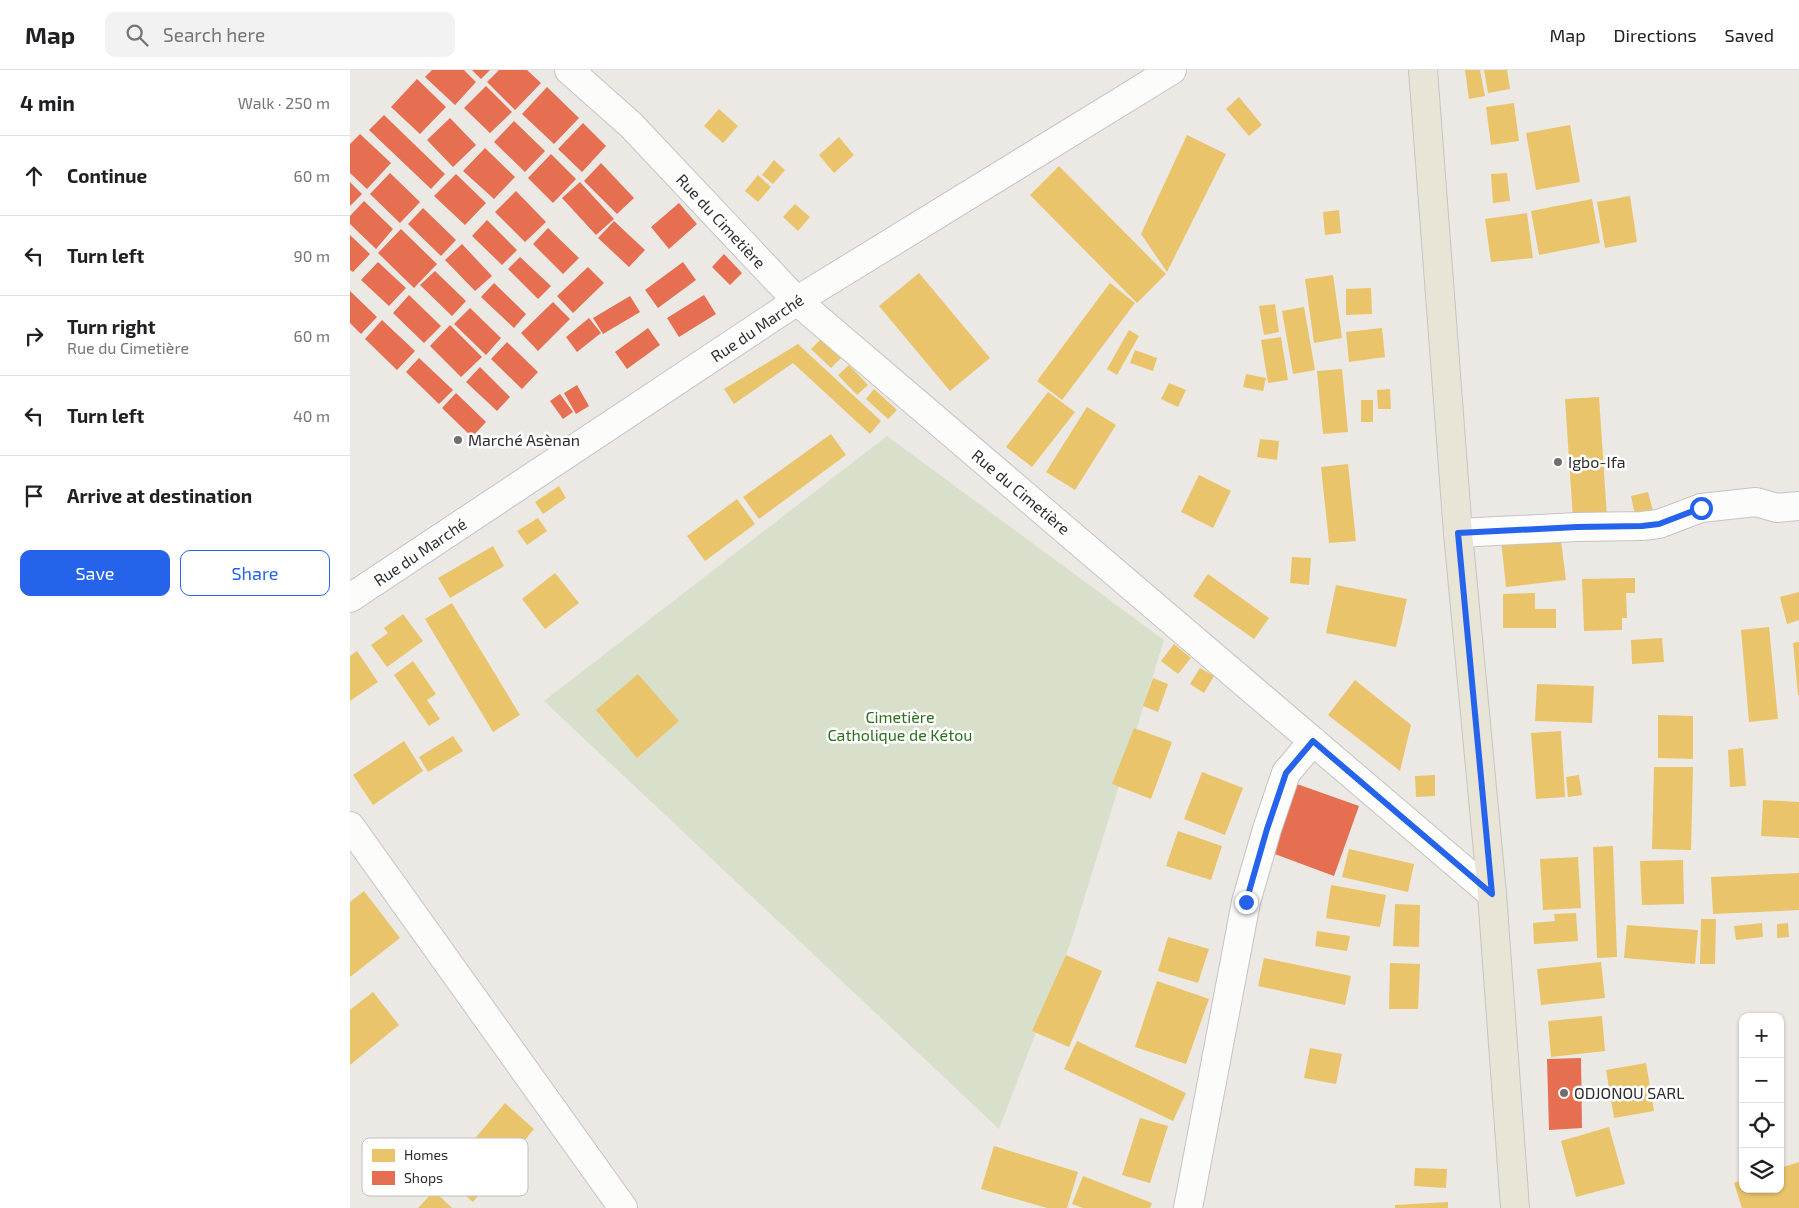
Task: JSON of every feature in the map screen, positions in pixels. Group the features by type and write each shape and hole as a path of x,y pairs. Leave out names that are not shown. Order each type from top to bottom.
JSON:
{"main road":[{"path":"1423,70 1458,533 1492,894 1515,1208"}],"street":[{"name":"Rue du Cimetière","path":"569,70 631,126 797,301 1492,894"},
{"name":"Rue du Marché","path":"350,598 797,301 1172,70"},
{"path":"1458,533 1642,526 1659,524 1701,508 1756,502 1776,508 1799,506"},
{"path":"1188,1208 1246,902 1267,829 1286,773 1313,741"},
{"path":"350,826 622,1208"}],"green space":[{"name":"Cimetière Catholique de Kétou","path":"887,436 1164,640 1071,941 999,1129 544,701"}],"building: Homes":[{"path":"1465,70 1480,70 1485,96 1469,99"},
{"path":"1484,70 1507,70 1510,89 1488,93"},
{"path":"1239,97 1262,125 1249,136 1226,109"},
{"path":"1514,103 1519,141 1491,145 1486,107"},
{"path":"719,109 738,126 723,143 704,126"},
{"path":"1570,125 1580,182 1536,190 1526,133"},
{"path":"1187,135 1226,154 1167,272 1141,234"},
{"path":"839,137 854,155 834,173 819,155"},
{"path":"774,160 785,170 773,184 762,175"},
{"path":"1059,166 1166,274 1137,303 1030,195"},
{"path":"1507,173 1510,201 1493,203 1491,174"},
{"path":"758,175 771,187 758,202 745,191"},
{"path":"1630,196 1637,242 1605,248 1597,202"},
{"path":"1592,199 1600,243 1539,255 1531,211"},
{"path":"795,204 810,217 798,231 783,217"},
{"path":"1339,210 1341,233 1325,235 1323,212"},
{"path":"1527,213 1533,258 1491,262 1485,219"},
{"path":"919,273 990,358 950,391 879,306"},
{"path":"1333,275 1342,338 1314,343 1305,279"},
{"path":"1110,283 1135,303 1062,400 1037,381"},
{"path":"1371,288 1372,314 1346,315 1346,289"},
{"path":"1275,304 1279,332 1264,335 1259,306"},
{"path":"1304,307 1315,370 1293,374 1282,311"},
{"path":"1382,328 1385,357 1349,362 1346,332"},
{"path":"1129,330 1139,336 1117,375 1107,369"},
{"path":"1281,337 1288,380 1268,383 1261,340"},
{"path":"821,339 841,358 831,368 811,349"},
{"path":"798,344 881,421 870,434 793,363 734,404 724,389"},
{"path":"1135,350 1157,358 1153,371 1130,363"},
{"path":"849,365 868,385 857,395 838,375"},
{"path":"1342,369 1348,432 1323,434 1317,371"},
{"path":"1246,374 1266,378 1263,391 1243,387"},
{"path":"1169,383 1186,390 1178,407 1161,399"},
{"path":"874,389 897,410 888,419 866,399"},
{"path":"1390,389 1391,409 1378,409 1377,390"},
{"path":"1048,392 1075,412 1032,467 1006,447"},
{"path":"1599,397 1607,517 1573,519 1565,399"},
{"path":"1361,400 1373,400 1373,422 1361,422"},
{"path":"1087,407 1116,425 1075,490 1046,472"},
{"path":"831,434 846,455 759,519 743,497"},
{"path":"1260,439 1279,441 1277,460 1257,457"},
{"path":"1348,464 1356,541 1329,543 1321,467"},
{"path":"1199,475 1231,491 1213,528 1181,512"},
{"path":"559,486 566,498 543,514 535,502"},
{"path":"1648,492 1653,511 1635,515 1631,496"},
{"path":"737,499 755,524 705,561 687,536"},
{"path":"538,518 547,531 527,545 517,531"},
{"path":"1560,533 1566,580 1506,587 1501,540"},
{"path":"493,546 504,566 450,598 438,578"},
{"path":"1292,557 1311,558 1309,585 1290,583"},
{"path":"555,573 579,603 545,629 522,599"},
{"path":"1208,574 1269,618 1254,639 1193,596"},
{"path":"1635,578 1635,593 1626,593 1627,618 1622,618 1622,630 1584,631 1582,579"},
{"path":"1336,585 1407,599 1396,647 1326,633"},
{"path":"1799,592 1799,620 1787,624 1780,597"},
{"path":"1535,593 1535,609 1556,609 1556,628 1503,628 1503,594"},
{"path":"452,603 520,715 493,732 425,619"},
{"path":"403,614 423,641 387,667 371,645 388,633 384,628"},
{"path":"1769,627 1778,719 1749,722 1741,630"},
{"path":"1662,638 1664,662 1632,664 1631,640"},
{"path":"1799,642 1799,695 1798,695 1793,643"},
{"path":"1174,644 1191,658 1178,674 1161,661"},
{"path":"357,651 378,682 350,701 350,656"},
{"path":"413,661 436,694 427,700 440,719 429,726 394,675"},
{"path":"1200,668 1214,676 1204,693 1190,684"},
{"path":"638,674 679,721 637,758 596,710"},
{"path":"1153,678 1168,684 1158,712 1143,706"},
{"path":"1355,680 1411,725 1400,771 1328,715"},
{"path":"1537,684 1594,686 1592,723 1535,721"},
{"path":"1658,715 1693,716 1693,759 1658,758"},
{"path":"1134,728 1172,742 1151,799 1112,784"},
{"path":"1561,731 1565,797 1536,799 1531,733"},
{"path":"453,736 463,751 428,772 419,757"},
{"path":"404,741 423,771 373,805 353,775"},
{"path":"1743,748 1746,786 1730,787 1728,750"},
{"path":"1654,767 1693,767 1691,850 1652,849"},
{"path":"1202,772 1243,788 1225,835 1184,819"},
{"path":"1435,775 1435,796 1416,797 1415,776"},
{"path":"1579,775 1582,795 1568,797 1566,777"},
{"path":"1763,800 1799,802 1799,838 1761,836"},
{"path":"1178,831 1222,846 1211,880 1166,866"},
{"path":"1613,846 1617,957 1597,958 1593,847"},
{"path":"1349,849 1414,864 1408,892 1342,877"},
{"path":"1578,857 1581,908 1543,910 1540,859"},
{"path":"1683,860 1684,904 1642,905 1640,861"},
{"path":"1799,873 1799,910 1713,914 1711,877"},
{"path":"1331,885 1386,895 1380,927 1326,918"},
{"path":"364,891 400,938 350,977 350,902"},
{"path":"1395,904 1420,905 1419,947 1393,946"},
{"path":"1576,913 1578,941 1534,944 1533,923 1555,921 1554,914"},
{"path":"1701,919 1716,919 1715,964 1700,964"},
{"path":"1762,923 1763,937 1736,940 1734,926"},
{"path":"1788,923 1789,937 1777,938 1777,924"},
{"path":"1627,925 1698,930 1695,964 1624,958"},
{"path":"1317,931 1350,936 1347,951 1315,946"},
{"path":"1168,937 1209,949 1198,983 1158,971"},
{"path":"1066,955 1102,971 1069,1047 1032,1031"},
{"path":"1264,958 1351,976 1345,1005 1258,986"},
{"path":"1601,962 1605,998 1541,1005 1537,969"},
{"path":"1390,963 1420,964 1418,1009 1389,1009"},
{"path":"1157,981 1209,999 1186,1064 1135,1047"},
{"path":"373,992 399,1025 350,1065 350,1010"},
{"path":"1602,1016 1605,1051 1551,1057 1548,1021"},
{"path":"1077,1041 1186,1093 1173,1121 1064,1069"},
{"path":"1310,1048 1342,1054 1336,1084 1304,1078"},
{"path":"1646,1063 1654,1111 1614,1118 1606,1070"},
{"path":"505,1103 534,1129 526,1138 475,1138"},
{"path":"1140,1118 1168,1126 1150,1183 1122,1175"},
{"path":"1609,1127 1625,1184 1576,1197 1561,1141"},
{"path":"994,1146 1078,1172 1067,1208 1047,1208 981,1189"},
{"path":"1799,1162 1799,1208 1742,1208 1734,1183 1739,1181 1739,1193 1784,1193 1784,1167"},
{"path":"1415,1168 1447,1169 1446,1188 1414,1186"},
{"path":"1083,1176 1152,1203 1150,1208 1083,1208 1072,1204"},
{"path":"429,1196 439,1196 452,1208 418,1208"},
{"path":"466,1196 478,1196 473,1202"},
{"path":"1448,1202 1448,1208 1395,1208 1395,1205"}],"building: Shops":[{"path":"432,70 464,70 476,82 455,105 425,77"},
{"path":"472,70 490,70 481,79"},
{"path":"499,70 527,70 541,83 515,110 487,82"},
{"path":"417,79 446,107 420,134 391,107"},
{"path":"486,86 512,112 490,133 464,108"},
{"path":"547,87 579,118 554,144 522,114"},
{"path":"384,115 445,174 431,189 369,130"},
{"path":"450,118 476,145 453,167 427,140"},
{"path":"514,121 545,151 525,172 494,142"},
{"path":"583,123 606,146 582,172 558,149"},
{"path":"360,134 391,163 367,189 350,173 350,144"},
{"path":"485,148 515,177 494,199 463,171"},
{"path":"551,154 576,179 553,203 528,178"},
{"path":"601,163 634,198 617,214 584,181"},
{"path":"390,173 420,202 400,223 370,194"},
{"path":"456,174 486,203 465,225 434,196"},
{"path":"350,182 362,194 350,206"},
{"path":"580,182 614,219 596,235 562,198"},
{"path":"516,191 546,222 525,242 495,212"},
{"path":"364,201 393,229 376,249 350,224 350,216"},
{"path":"679,203 697,224 669,249 651,227"},
{"path":"423,208 456,240 441,256 408,224"},
{"path":"487,220 517,250 502,265 472,236"},
{"path":"614,221 645,250 629,267 598,238"},
{"path":"548,228 579,258 563,274 533,244"},
{"path":"401,229 437,264 414,288 378,253"},
{"path":"350,235 370,254 353,272 350,270"},
{"path":"462,244 492,276 475,291 445,260"},
{"path":"724,254 742,273 730,285 712,267"},
{"path":"520,257 551,286 538,299 508,269"},
{"path":"378,262 406,288 389,306 361,280"},
{"path":"683,262 696,280 658,308 645,290"},
{"path":"588,267 604,283 573,313 557,296"},
{"path":"435,271 466,301 452,316 420,285"},
{"path":"494,283 526,314 514,328 481,297"},
{"path":"350,291 377,317 361,334 350,323"},
{"path":"409,295 441,326 424,343 393,313"},
{"path":"704,295 716,314 679,337 667,318"},
{"path":"630,296 640,312 603,334 593,318"},
{"path":"553,302 570,319 538,351 521,333"},
{"path":"470,308 501,338 486,355 454,324"},
{"path":"589,318 601,333 577,352 566,337"},
{"path":"382,320 415,351 397,370 365,339"},
{"path":"450,325 482,357 461,377 430,346"},
{"path":"648,328 660,345 627,369 615,352"},
{"path":"507,342 538,372 522,389 491,359"},
{"path":"419,358 453,390 439,404 406,372"},
{"path":"480,367 510,397 497,411 466,382"},
{"path":"577,385 589,406 576,414 564,393"},
{"path":"456,393 486,422 472,437 442,408"},
{"path":"560,394 573,412 563,419 550,401"},
{"path":"1294,783 1359,806 1334,876 1269,852"},
{"path":"1581,1058 1582,1128 1549,1130 1547,1059"}],"place":[{"name":"Marché Asènan","path":"458,440"},
{"name":"Igbo-Ifa","path":"1558,462"},
{"name":"ODJONOU SARL","path":"1564,1093"}],"route":[{"path":"1246,902 1267,829 1286,773 1313,741 1492,894 1458,533 1642,526 1659,524 1701,508"}]}
